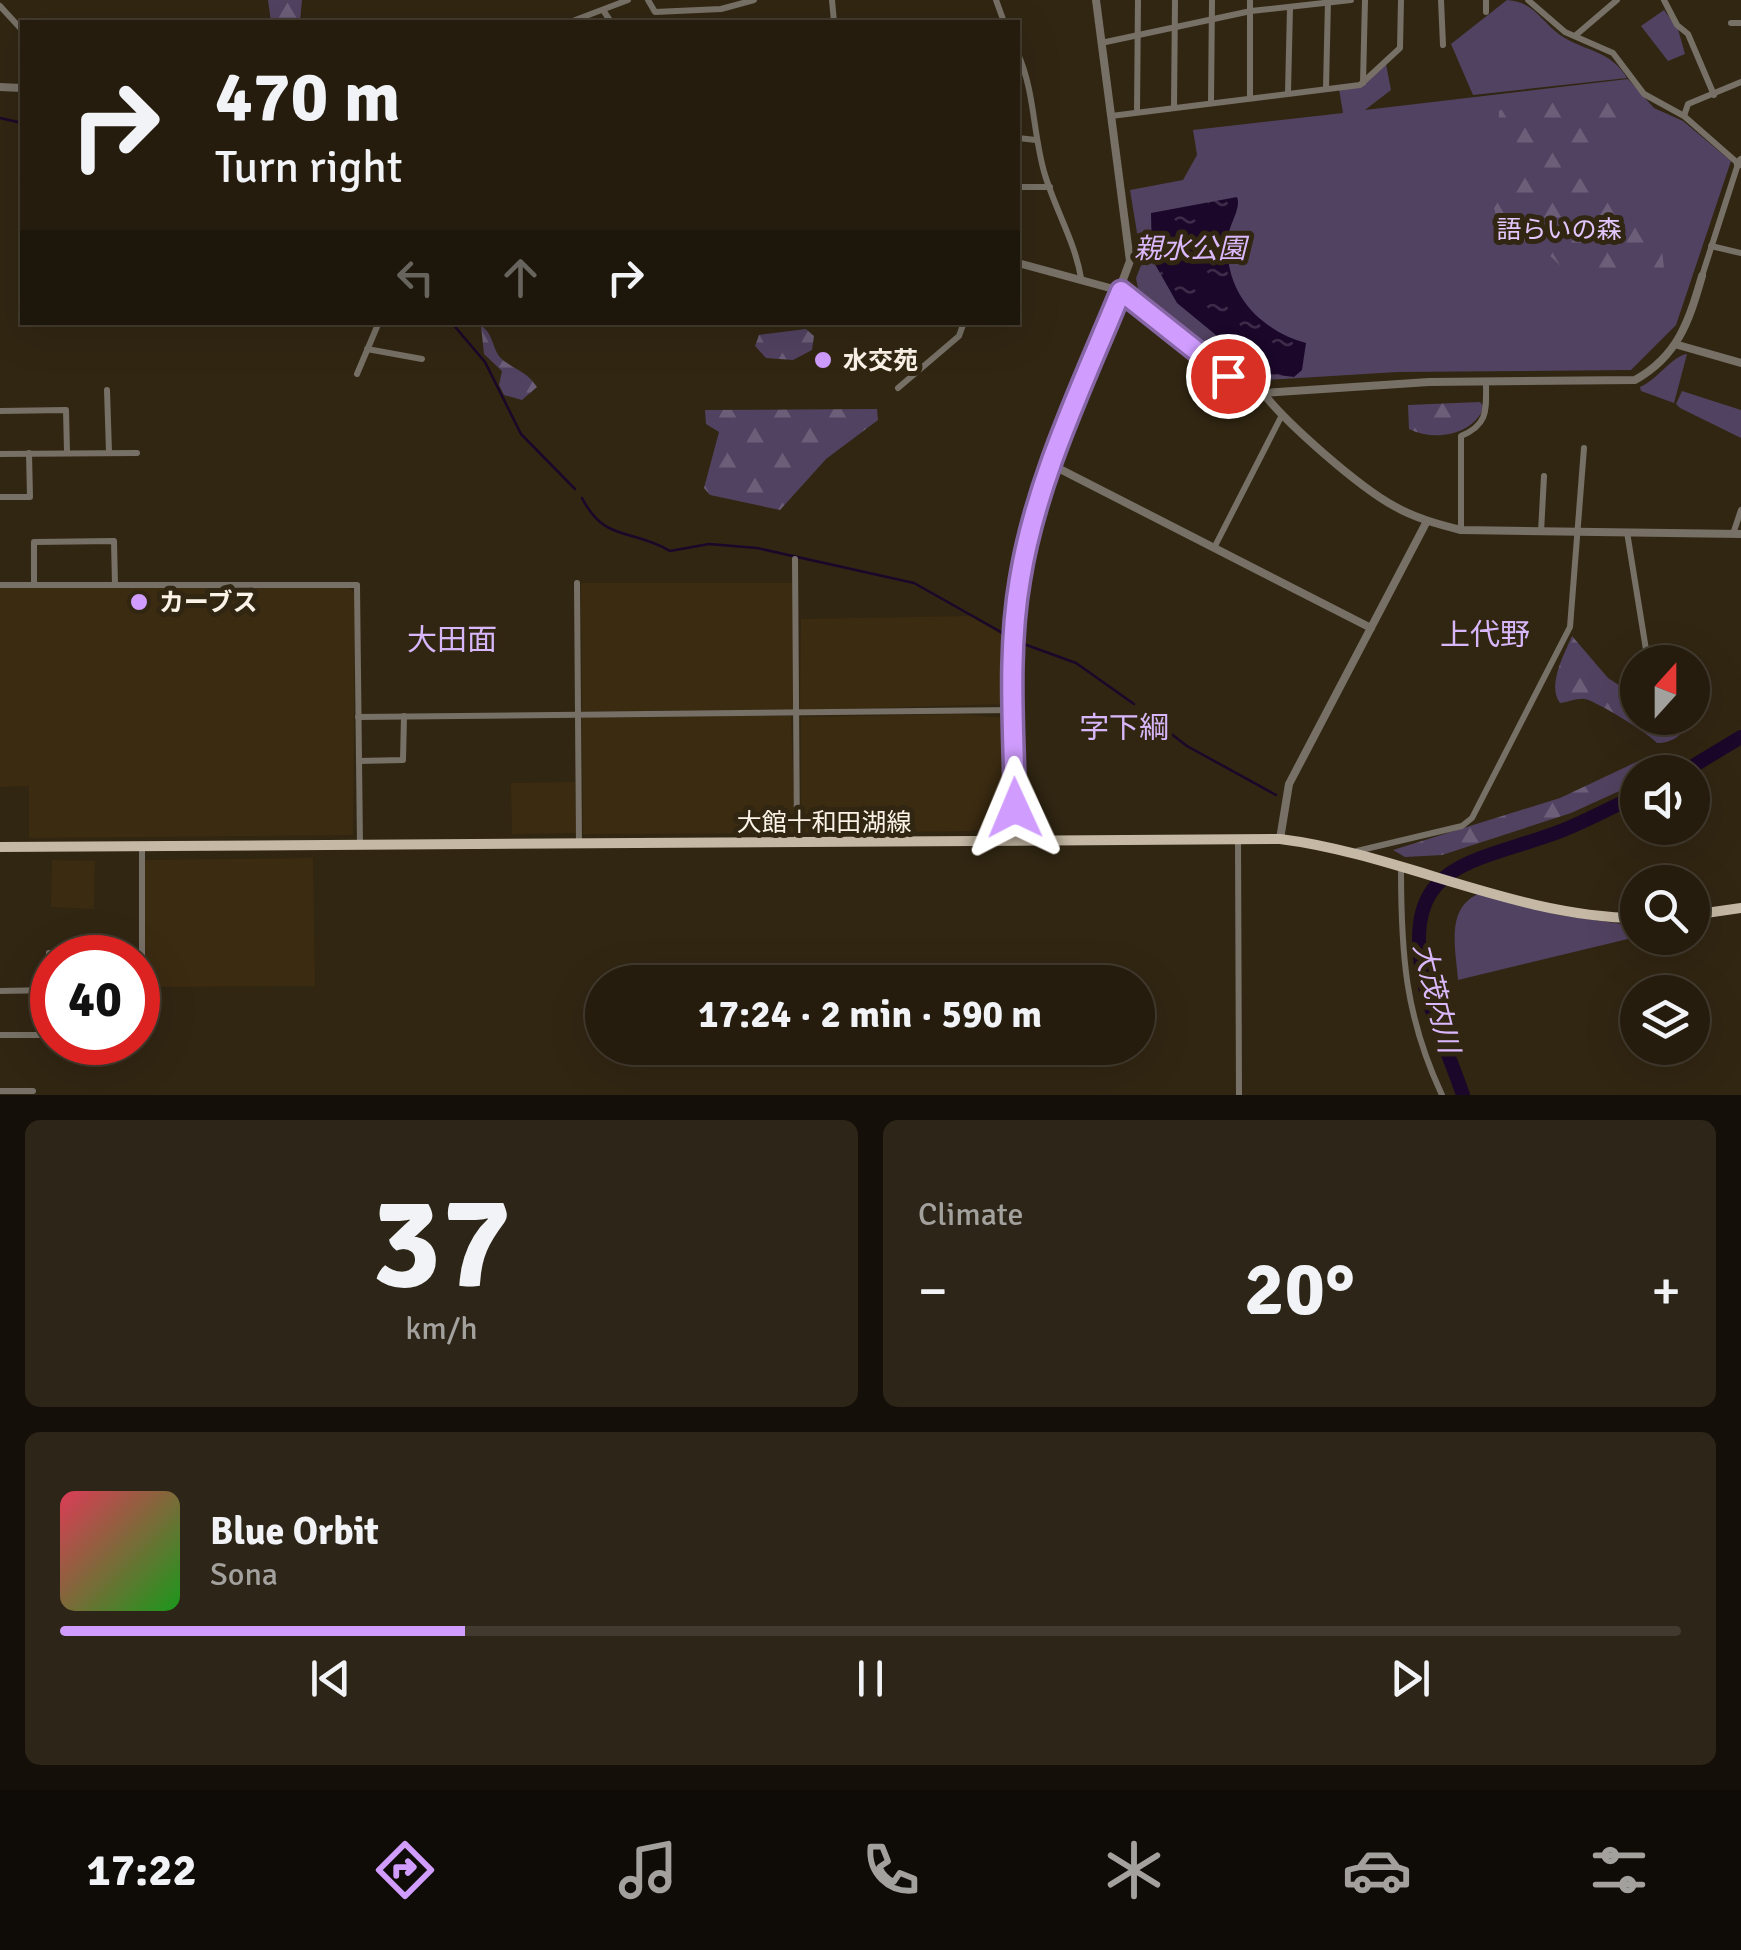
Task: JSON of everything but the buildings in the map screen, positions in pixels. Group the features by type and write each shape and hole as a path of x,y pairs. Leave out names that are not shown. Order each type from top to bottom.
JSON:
{"main road":[{"name":"大館十和田湖線","path":"0,848 1280,839 1356,852 1584,914 1620,917"},
{"path":"1710,913 1741,908"}],"street":[{"path":"575,20 628,0"},
{"path":"648,0 655,12 721,8 754,0"},
{"path":"1015,841 1013,710 1020,581 1052,465 1130,261 1096,0"},
{"path":"1137,112 1138,0"},
{"path":"1174,107 1175,0"},
{"path":"1211,102 1212,0"},
{"path":"1250,0 1250,97"},
{"path":"1101,43 1251,12 1351,0"},
{"path":"1364,0 1364,84"},
{"path":"1110,116 1364,84 1400,48 1401,0"},
{"path":"1441,0 1443,45"},
{"path":"1486,0 1486,12"},
{"path":"1263,393 1486,382 1635,380 1654,370 1678,344 1740,163 1684,116 1644,94 1613,53 1576,35 1540,2 1528,0"},
{"path":"1576,35 1617,0"},
{"path":"1664,0 1677,25 1688,34 1714,95"},
{"path":"1326,88 1328,3"},
{"path":"0,6 20,28"},
{"path":"1288,92 1290,8"},
{"path":"602,10 609,20"},
{"path":"1731,22 1741,23"},
{"path":"1020,59 1050,188 1077,256 1080,278"},
{"path":"1684,116 1688,104 1741,82"},
{"path":"1020,138 1037,140"},
{"path":"1020,188 1050,188"},
{"path":"1711,246 1741,253"},
{"path":"1020,263 1121,291 1228,376 1263,393 1282,415 1388,503 1426,521 1461,530 1737,534 1741,510"},
{"path":"357,374 378,325"},
{"path":"898,388 959,336 963,325"},
{"path":"1678,344 1741,363"},
{"path":"368,349 422,359"},
{"path":"1461,530 1461,436 1480,428 1486,416 1486,382"},
{"path":"108,390 109,452"},
{"path":"0,411 66,410 67,452"},
{"path":"1214,548 1282,415"},
{"path":"1356,852 1462,826 1472,818 1570,627 1576,594 1576,532 1584,448"},
{"path":"0,454 136,453"},
{"path":"0,497 30,497 29,454"},
{"path":"1052,465 1371,628"},
{"path":"1542,532 1544,476"},
{"path":"1280,839 1289,784 1426,521"},
{"path":"1627,532 1645,645"},
{"path":"34,584 34,542 114,541 115,584"},
{"path":"796,559 797,841"},
{"path":"577,583 579,844"},
{"path":"0,585 356,585 360,846"},
{"path":"358,717 1013,710"},
{"path":"359,762 403,760 404,716"},
{"path":"1238,840 1238,1095"},
{"path":"142,846 142,935"},
{"path":"1401,865 1403,977 1422,1050 1442,1095"},
{"path":"0,991 30,990"},
{"path":"0,1035 30,1033"},
{"path":"0,1091 33,1090"}],"shaded area":[{"path":"581,583 794,583 794,710 582,711"},
{"path":"348,587 355,593 353,835 29,838 29,786 0,787 0,588"},
{"path":"970,616 1005,637 1005,704 800,710 801,619"},
{"path":"960,714 1005,718 1007,818 992,828 971,831 801,833 801,717"},
{"path":"582,716 791,716 795,833 583,834"},
{"path":"575,782 576,833 512,834 511,783"},
{"path":"313,858 315,986 160,987 160,935 145,935 144,860"},
{"path":"52,860 95,861 94,909 51,907"}],"green space":[{"path":"268,0 302,0 300,20 271,20"},
{"path":"1507,0 1524,4 1560,35 1605,56 1627,78 1473,95 1451,44"},
{"path":"1664,10 1678,29 1685,54 1668,61 1641,26"},
{"name":"語らいの森","path":"1386,64 1391,90 1365,110 1628,79 1654,108 1683,121 1731,161 1676,325 1631,370 1398,372 1264,380 1243,373 1138,289 1136,278 1142,263 1130,190 1183,180 1197,155 1193,130 1343,113 1339,89 1361,86"},
{"name":"語らいの森","path":"1611,95 1625,103 1624,124 1577,169 1577,178 1621,195 1659,223 1664,268 1565,270 1546,252 1500,228 1493,205 1510,158 1498,133 1499,111 1521,100"},
{"path":"481,326 489,333 500,357 537,387 522,400 504,395 499,385 502,371 484,354"},
{"path":"806,329 814,336 812,350 793,360 766,358 755,346 759,335"},
{"path":"1687,354 1674,403 1641,391 1640,387"},
{"path":"1682,391 1741,410 1741,438 1680,408 1676,404"},
{"path":"1480,402 1484,407 1479,417 1462,430 1430,435 1409,429 1408,405"},
{"path":"877,409 878,420 826,459 780,510 710,495 704,488 719,432 706,424 705,410"},
{"path":"1572,636 1608,678 1620,686 1620,717 1591,701 1560,703 1555,688"},
{"path":"1646,735 1678,735 1673,739 1657,743"},
{"path":"1620,770 1620,791 1571,813 1442,855 1405,857 1393,850 1560,798"},
{"path":"1478,894 1559,915 1620,924 1620,941 1458,980 1455,931 1468,901"}],"water":[{"name":"親水公園","path":"1237,197 1229,232 1230,271 1245,303 1257,316 1306,343 1302,370 1294,377 1262,373 1177,303 1152,259 1151,213"}],"waterway":[{"path":"0,118 20,123"},
{"path":"454,325 485,362 521,434 575,489"},
{"path":"582,498 600,522 670,551 709,544 757,548 914,583 1008,636"},
{"path":"1021,643 1076,663 1134,704"},
{"path":"1144,713 1187,746 1276,795"},
{"name":"大茂内川","path":"1710,756 1741,737"},
{"name":"大茂内川","path":"1463,1095 1425,987 1419,945 1422,914 1432,891 1449,874 1471,862 1561,831 1620,804"}],"place":[{"name":"水交苑","path":"823,360"},
{"name":"カーブス","path":"139,602"}],"district":[{"name":"上代野","path":"1485,635"},
{"name":"大田面","path":"452,640"},
{"name":"字下綱","path":"1124,728"}],"route":[{"path":"1015,808 1015,625 1027,546 1052,465 1121,291 1228,376"}]}
